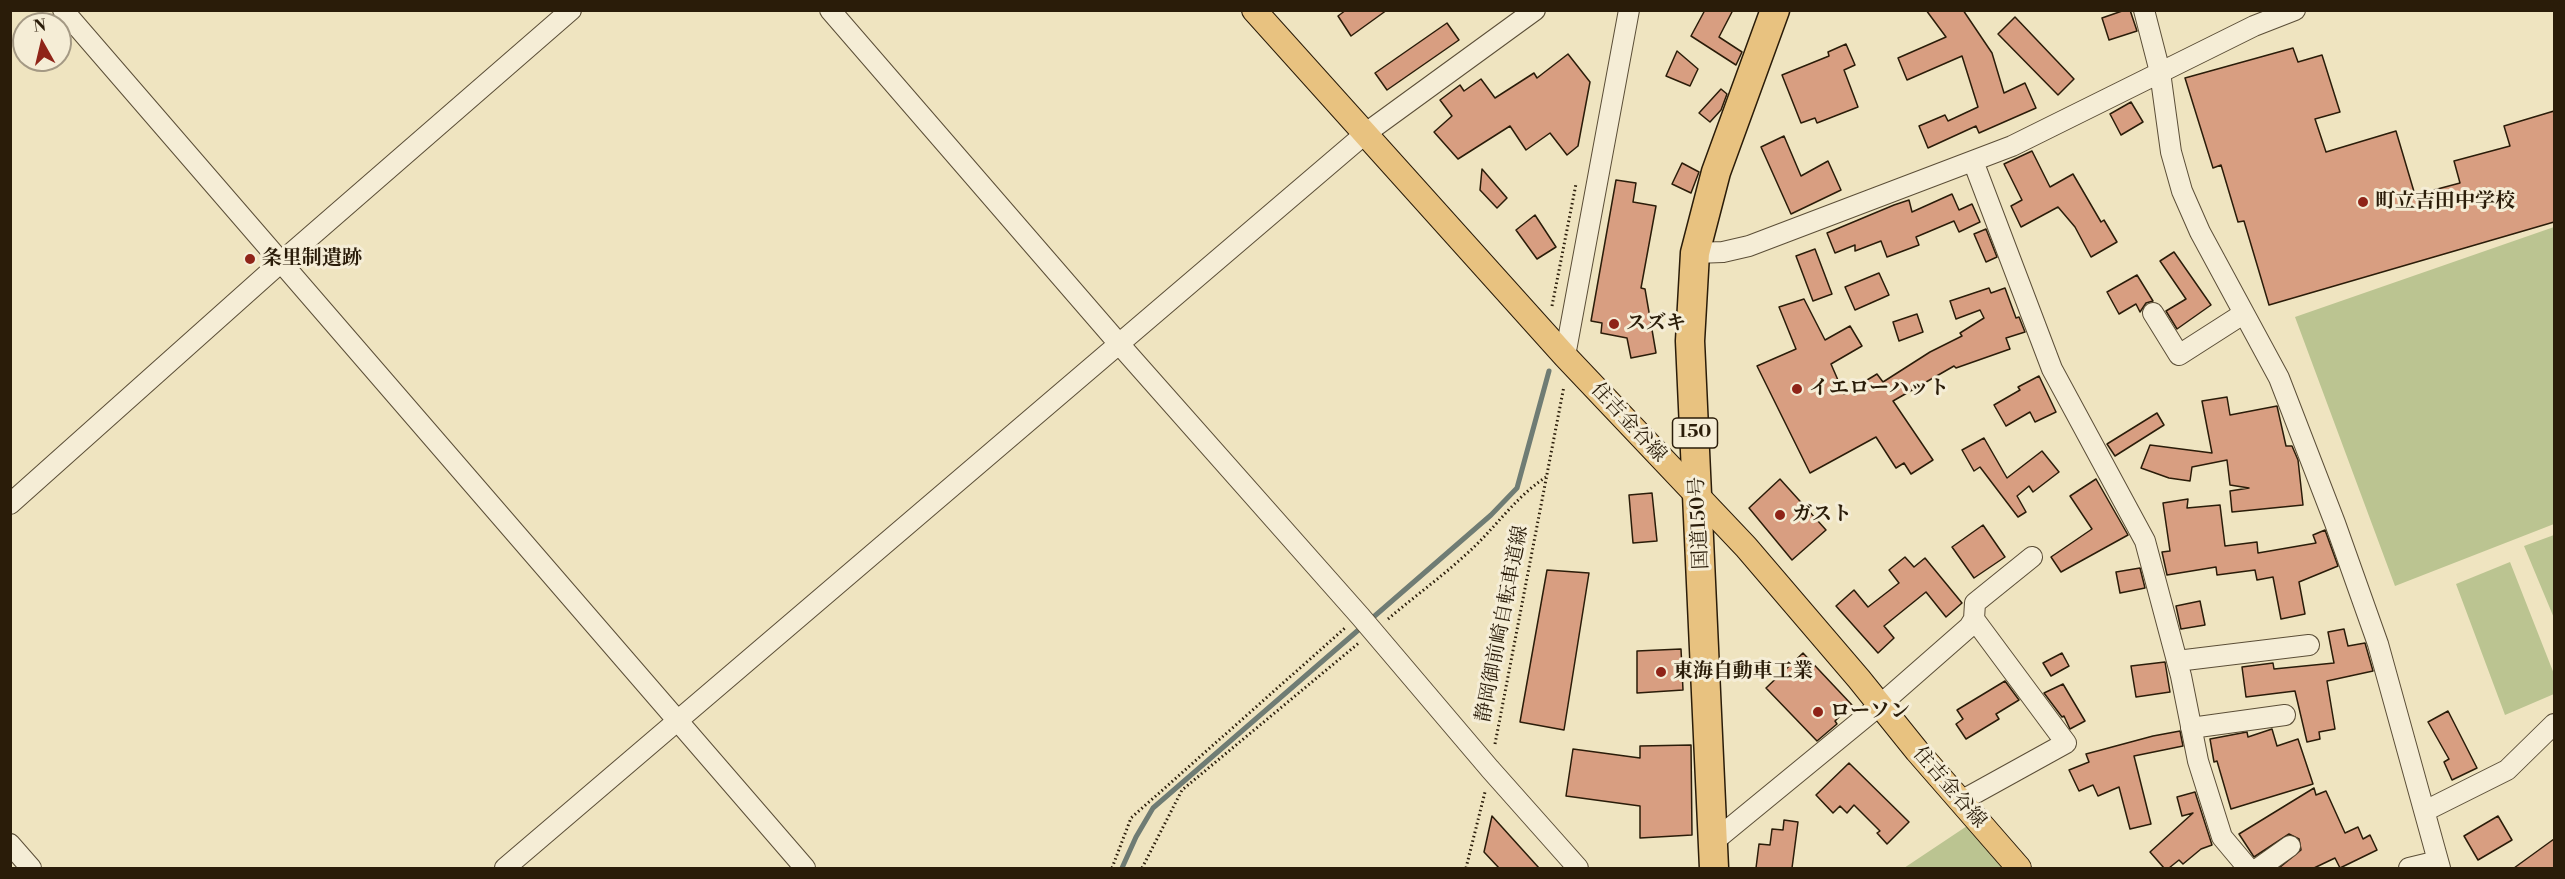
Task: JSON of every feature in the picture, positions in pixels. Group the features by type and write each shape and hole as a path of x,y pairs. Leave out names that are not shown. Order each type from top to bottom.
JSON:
{"highway":[{"name":"国道150号","path":"1713,855 1699,498 1690,341 1695,253 1716,172 1775,10"}],"main road":[{"name":"住吉金谷線","path":"1254,10 1565,356 1746,547 2019,868"}],"street":[{"path":"63,10 806,868"},
{"path":"10,504 280,263 571,10"},
{"path":"830,10 1578,868"},
{"path":"506,868 1366,133 1535,10"},
{"path":"1565,356 1629,10"},
{"path":"2144,10 2160,72 2171,152 2182,191 2200,232 2279,378 2335,523 2378,644 2439,865 2409,868"},
{"path":"1695,253 1722,252 1749,246 2012,146 2254,26 2295,10"},
{"path":"1973,161 2052,369 2145,541 2177,661 2198,761 2222,837 2248,868"},
{"path":"2153,313 2180,355 2243,314"},
{"path":"1713,855 1969,627 1974,619 1975,603 2032,557"},
{"path":"1961,801 2066,743 1974,619"},
{"path":"2177,661 2309,645"},
{"path":"2192,728 2284,715"},
{"path":"2425,811 2506,770 2554,724"},
{"path":"10,844 31,868"},
{"path":"2259,868 2290,846"}],"path":[{"name":"静岡御前崎自転車道線","path":"1466,868 1490,769 1564,384"},
{"path":"1112,868 1131,818 1366,624 1471,550 1516,501 1546,477"},
{"path":"1142,868 1182,790 1366,624"}],"green space":[{"path":"2554,227 2554,524 2395,586 2295,317"},
{"path":"2554,535 2554,618 2524,546"},
{"path":"2510,562 2554,674 2554,694 2505,715 2456,584"},
{"path":"1967,826 2002,868 1904,868"}],"building":[{"path":"1346,10 1387,10 1351,36 1338,16"},
{"path":"1705,10 1733,10 1719,37 1742,52 1736,65 1691,36"},
{"path":"1926,10 1963,10 1992,53 2004,93 2025,83 2036,108 1979,133 1976,126 1928,148 1919,126 1945,115 1948,121 1978,107 1962,56 1907,80 1898,58 1946,37"},
{"path":"2130,10 2137,31 2109,40 2102,18"},
{"path":"2015,17 2074,79 2058,95 1998,34"},
{"path":"1447,23 1459,40 1387,90 1375,73"},
{"path":"1846,44 1855,65 1844,70 1858,107 1817,123 1815,118 1801,123 1782,75 1829,56 1828,52"},
{"path":"2293,48 2298,62 2322,55 2340,112 2315,119 2326,152 2396,131 2415,195 2460,183 2454,161 2510,146 2504,126 2554,111 2554,222 2269,305 2244,221 2238,222 2221,165 2213,168 2185,78"},
{"path":"1677,51 1698,69 1690,86 1666,76"},
{"path":"1568,54 1590,82 1578,146 1567,155 1550,133 1526,150 1510,126 1458,159 1434,132 1452,116 1440,100 1460,85 1464,91 1481,79 1495,98 1534,73 1537,78"},
{"path":"1721,89 1727,94 1721,110 1710,122 1699,113"},
{"path":"2131,102 2143,122 2121,135 2110,114"},
{"path":"1784,136 1801,176 1828,161 1841,190 1791,214 1761,147"},
{"path":"2032,151 2050,187 2073,174 2101,222 2104,220 2117,242 2091,257 2075,227 2058,207 2021,227 2011,206 2022,200 2004,164"},
{"path":"1682,163 1699,172 1691,193 1672,184"},
{"path":"1482,169 1507,198 1497,208 1480,190"},
{"path":"1616,180 1636,183 1633,202 1656,206 1641,288 1645,289 1656,353 1631,358 1627,338 1601,333 1602,323 1591,321"},
{"path":"1952,194 1959,210 1972,204 1980,222 1959,232 1954,221 1916,237 1919,245 1887,257 1881,241 1855,251 1855,245 1835,253 1827,233 1909,200 1912,212"},
{"path":"1535,215 1556,247 1537,259 1516,230"},
{"path":"1986,229 1997,257 1986,262 1974,234"},
{"path":"1815,249 1832,294 1813,301 1796,256"},
{"path":"2174,252 2211,305 2177,329 2166,311 2186,299 2160,261"},
{"path":"1879,273 1889,295 1855,310 1845,287"},
{"path":"2137,275 2153,301 2146,303 2140,312 2136,304 2119,314 2107,292"},
{"path":"1989,288 1991,293 2005,288 2016,318 2019,317 2025,332 2006,338 2010,349 1956,368 1954,366 1893,401 1933,460 1911,474 1904,463 1896,468 1876,437 1810,473 1757,366 1796,349 1779,307 1804,299 1825,340 1850,326 1862,346 1831,364 1844,394 1877,374 1883,382 1930,352 1962,336 1960,333 1984,318 1980,310 1956,319 1950,301"},
{"path":"1917,314 1923,332 1899,341 1893,322"},
{"path":"2039,376 2056,412 2035,422 2030,412 2006,426 1994,405 2020,390 2018,387"},
{"path":"2227,397 2230,415 2277,406 2286,446 2292,446 2298,460 2303,505 2232,512 2230,491 2249,488 2230,485 2227,460 2192,467 2190,481 2169,478 2141,468 2150,445 2212,453 2202,401"},
{"path":"2157,413 2164,425 2115,456 2107,444"},
{"path":"1984,438 2007,478 2042,451 2059,472 2033,492 2029,486 2017,496 2026,512 2018,517 1980,467 1974,471 1962,450"},
{"path":"1780,479 1826,530 1792,560 1749,508"},
{"path":"2096,479 2128,535 2061,572 2051,557 2092,529 2070,496"},
{"path":"1652,493 1657,541 1633,543 1629,495"},
{"path":"2188,499 2187,508 2220,505 2225,546 2257,542 2258,553 2316,543 2313,535 2325,530 2338,566 2299,582 2305,614 2281,619 2273,577 2257,580 2255,570 2217,575 2216,567 2167,575 2162,552 2170,551 2163,503"},
{"path":"1983,525 2005,557 1974,578 1952,547"},
{"path":"1905,557 1914,567 1925,558 1962,603 1946,617 1926,592 1884,626 1894,638 1878,653 1836,606 1854,590 1868,607 1899,583 1889,570"},
{"path":"2140,568 2145,588 2120,593 2116,572"},
{"path":"1547,570 1589,573 1564,730 1520,722"},
{"path":"2200,601 2205,625 2181,629 2176,606"},
{"path":"2344,629 2348,646 2365,643 2373,671 2327,681 2335,729 2319,732 2320,739 2307,742 2295,691 2246,697 2242,667 2273,663 2274,669 2334,663 2328,632"},
{"path":"1681,649 1683,690 1637,693 1637,651"},
{"path":"1803,653 1852,705 1835,721 1837,724 1817,741 1766,688"},
{"path":"2062,653 2069,666 2051,676 2043,663"},
{"path":"2165,662 2170,692 2136,697 2131,666"},
{"path":"2005,681 2019,700 1996,714 1999,719 1966,739 1956,724 1963,719 1957,710"},
{"path":"2063,684 2085,721 2070,729 2064,716 2062,717 2044,693"},
{"path":"2448,711 2477,768 2452,780 2444,762 2449,759 2428,722"},
{"path":"2272,729 2277,746 2298,739 2313,784 2231,809 2217,761 2214,762 2210,739 2247,732 2248,737"},
{"path":"2180,731 2183,746 2134,756 2151,824 2130,829 2119,787 2098,796 2093,785 2079,791 2069,770 2089,762 2086,754"},
{"path":"1691,745 1692,835 1640,838 1640,806 1566,796 1573,749 1640,758 1640,746"},
{"path":"1849,763 1909,822 1887,844 1877,833 1880,831 1854,805 1847,813 1840,806 1833,813 1816,795"},
{"path":"2314,788 2316,795 2326,791 2345,833 2358,827 2363,839 2370,835 2377,850 2340,868 2335,858 2314,868 2279,868 2301,850 2299,839 2289,834 2254,857 2239,834"},
{"path":"2195,792 2212,845 2201,849 2183,864 2179,860 2169,868 2164,868 2150,852 2193,813 2182,816 2177,797"},
{"path":"1492,816 1539,868 1499,868 1484,852"},
{"path":"2498,816 2512,840 2478,860 2464,836"},
{"path":"1784,820 1798,822 1792,868 1756,868 1759,844 1770,845 1772,829 1783,830"},
{"path":"2554,839 2554,868 2514,868"}],"waterway":[{"path":"1370,620 1491,515 1517,488 1549,371"},
{"path":"1122,868 1153,808 1363,626"}],"place":[{"name":"町立吉田中学校","path":"2363,202"},
{"name":"条里制遺跡","path":"250,259"},
{"name":"スズキ","path":"1614,324"},
{"name":"イエローハット","path":"1797,389"},
{"name":"ガスト","path":"1780,515"},
{"name":"東海自動車工業","path":"1661,672"},
{"name":"ローソン","path":"1818,712"}]}
